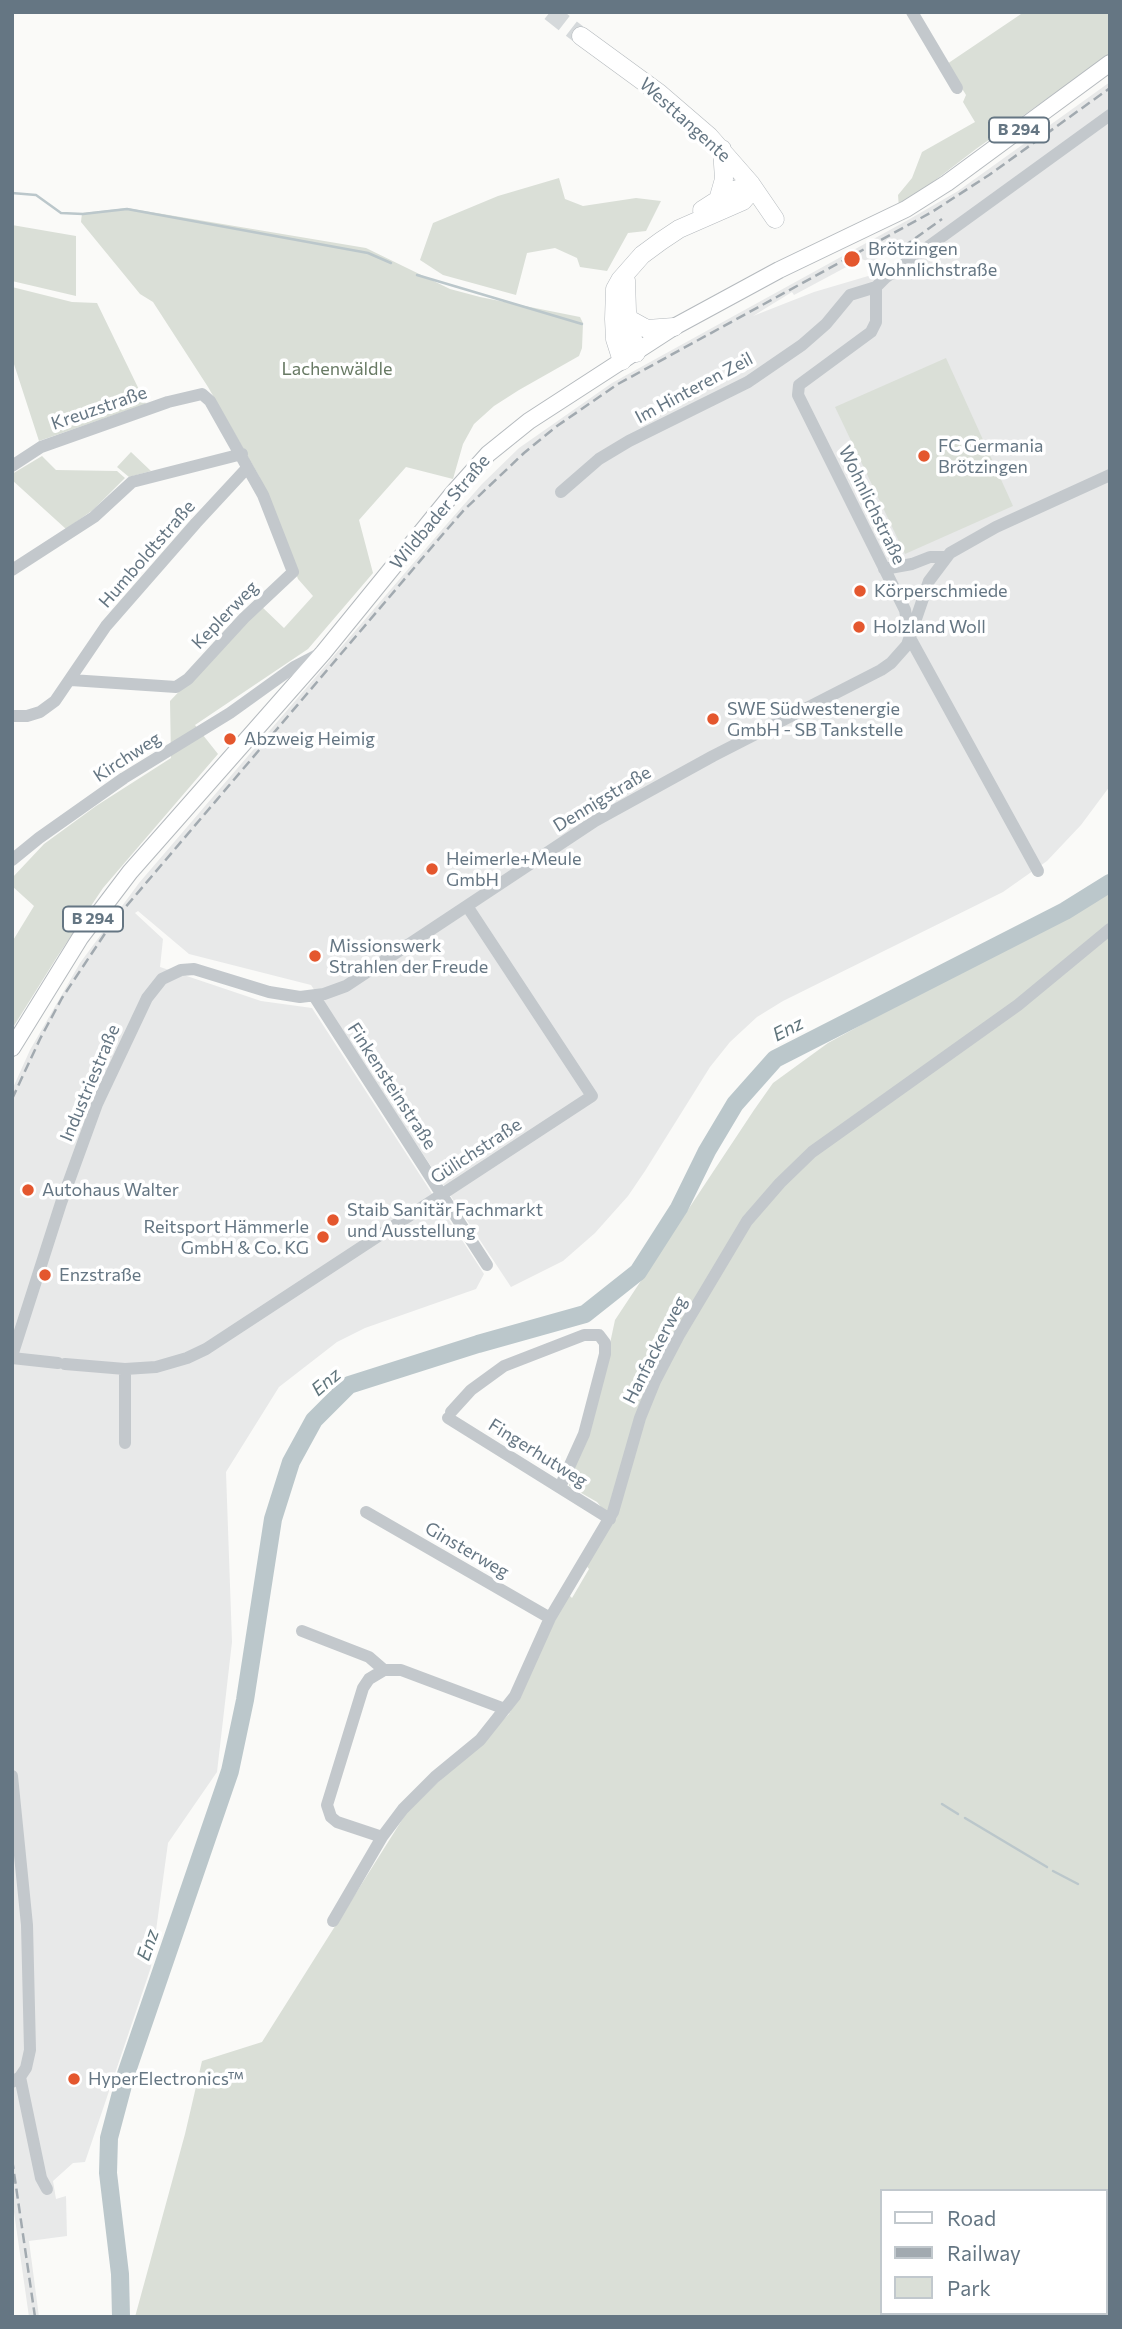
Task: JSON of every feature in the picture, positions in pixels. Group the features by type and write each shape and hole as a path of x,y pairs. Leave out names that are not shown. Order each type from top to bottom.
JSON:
{"highway":[{"name":"Westtangente","path":"581,36 676,107 722,149 775,219"},
{"path":"718,200 724,178 722,149"},
{"path":"629,357 615,339 614,296 620,280 652,247 694,216 737,188 751,184"},
{"path":"679,229 743,201 751,184"},
{"path":"627,272 629,357"},
{"path":"629,320 647,329 674,327"}],"main road":[{"name":"Wildbader Straße","path":"12,1048 80,937 114,892 323,653 488,454 529,421 674,327 779,270 906,209 947,183 1110,63"}],"street":[{"path":"912,12 957,88"},
{"name":"Im Hinteren Zeil","path":"561,492 600,459 629,441 748,382 802,345 826,324 850,295 876,287 1110,115"},
{"name":"Wohnlichstraße","path":"876,287 876,322 871,332 799,385 799,395 905,610 910,638 1038,871"},
{"name":"Kreuzstraße","path":"12,466 41,447 168,402 202,394 210,401 242,454"},
{"path":"12,570 94,517 132,482 242,454 247,468"},
{"name":"Humboldtstraße","path":"12,716 27,716 48,707 71,680 106,626 247,468"},
{"name":"Keplerweg","path":"71,680 176,687 188,679 244,618 293,572 263,495 247,468"},
{"path":"910,638 929,581 945,558 979,535 1110,475"},
{"path":"884,569 912,564 930,556 945,558"},
{"name":"Dennigstraße","path":"314,996 346,986 573,835 635,798 881,670 902,652 910,638"},
{"name":"Kirchweg","path":"12,860 124,778 230,713 294,667 323,653"},
{"path":"266,688 286,694"},
{"name":"Gülichstraße","path":"125,1369 156,1367 206,1349 592,1096 467,906"},
{"name":"Hanfackerweg","path":"333,1921 382,1837 412,1798 480,1740 515,1696 550,1618 610,1519 640,1418 655,1381 697,1303 747,1221 812,1152 1010,1011 1110,929"},
{"name":"Industriestraße","path":"12,1357 17,1316 97,1104 124,1043 157,983 174,972 194,970 269,992 300,997 314,996"},
{"name":"Finkensteinstraße","path":"314,996 487,1265"},
{"name":"Fingerhutweg","path":"560,1487 584,1434 605,1354 605,1343 599,1335 584,1335 504,1366 471,1390 449,1415 560,1487 610,1519"},
{"path":"12,1357 125,1369 125,1443"},
{"name":"Ginsterweg","path":"366,1512 550,1618"},
{"path":"302,1631 369,1657 384,1670"},
{"path":"382,1837 337,1822 331,1817 327,1805 363,1688 374,1675 384,1670 401,1670 505,1709"},
{"path":"12,1776 27,1925 30,1992 30,2050 26,2068 16,2080 41,2178 47,2189"}],"shaded area":[{"path":"1110,82 1110,786 1081,825 1047,861 1003,892 783,1001 757,1017 730,1042 710,1067 628,1196 595,1233 563,1261 511,1287 311,985 189,954 138,911 135,913 163,939 160,967 261,1001 312,1008 484,1274 476,1289 365,1328 337,1342 279,1387 226,1472 232,1642 217,1772 168,1843 151,1967 85,2162 73,2163 53,2181 56,2199 66,2196 67,2236 29,2241 39,2317 29,2317 12,2198 12,1090 30,1050 80,963 139,883 446,525 519,448 612,383 958,191","holes":["899,246 908,255 875,274 814,292 753,316 792,292 794,295 850,265 852,267 861,259 871,262"]}],"green space":[{"path":"1024,12 1110,12 1110,54 976,149 899,208 898,195 912,178 922,152 975,122 963,102 966,95 947,64"},
{"path":"559,178 565,199 583,206 636,198 661,201 646,231 628,233 607,271 580,267 577,258 555,248 527,253 516,295 443,275 420,260 433,223 498,196"},
{"name":"Lachenwäldle","path":"127,208 366,248 450,289 580,317 583,323 582,348 579,356 494,406 474,424 463,444 453,479 406,467 359,520 373,573 308,649 195,725 218,754 103,888 12,1029 12,942 34,906 12,886 12,878 44,844 96,806 171,758 170,701 261,606 284,628 313,596 298,579 259,476 208,387 153,302 140,294 81,222 82,213"},
{"path":"12,225 76,236 76,296 12,281"},
{"path":"12,287 72,302 97,303 146,404 39,441 12,358"},
{"name":"FC Germania Brötzingen","path":"946,358 1013,506 905,554 835,407"},
{"path":"131,452 151,471 129,477 117,467"},
{"path":"42,456 56,470 117,471 125,478 93,510 66,529 12,480 12,474"},
{"path":"1110,886 1110,2317 135,2317 202,2061 262,2042 407,1812 509,1714 568,1594 572,1598 589,1569 585,1564 611,1519 597,1502 569,1486 569,1475 609,1348 615,1320 773,1083 828,1043 1072,910"}],"waterway":[{"path":"12,193 36,195 61,213 83,214 127,209 368,253 391,263"},
{"path":"417,275 582,324"},
{"name":"Enz","path":"121,2317 120,2274 108,2173 109,2138 126,2074 230,1771 245,1700 273,1519 291,1462 314,1420 349,1385 585,1314 638,1272 679,1208 707,1151 735,1104 775,1059 1065,911 1110,883"},
{"path":"942,1804 958,1814"},
{"path":"965,1818 1047,1867"},
{"path":"1053,1871 1078,1884"}],"tunnel":[{"path":"550,12 581,36"}],"railway":[{"path":"12,1099 62,998 112,923 464,510 524,453 557,426 618,384 932,212 989,175 1110,88"},
{"path":"903,247 942,219"},
{"path":"12,2159 35,2317"}],"place":[{"name":"Brötzingen Wohnlichstraße","path":"852,259"},
{"name":"FC Germania Brötzingen","path":"924,456"},
{"name":"Körperschmiede","path":"860,591"},
{"name":"Holzland Woll","path":"859,627"},
{"name":"SWE Südwestenergie GmbH - SB Tankstelle","path":"713,719"},
{"name":"Abzweig Heimig","path":"230,739"},
{"name":"Heimerle+Meule GmbH","path":"432,869"},
{"name":"Missionswerk Strahlen der Freude","path":"315,956"},
{"name":"Autohaus Walter","path":"28,1190"},
{"name":"Staib Sanitär Fachmarkt und Ausstellung","path":"333,1220"},
{"name":"Reitsport Hämmerle GmbH & Co. KG","path":"323,1237"},
{"name":"Enzstraße","path":"45,1275"},
{"name":"HyperElectronics™","path":"74,2079"}]}
